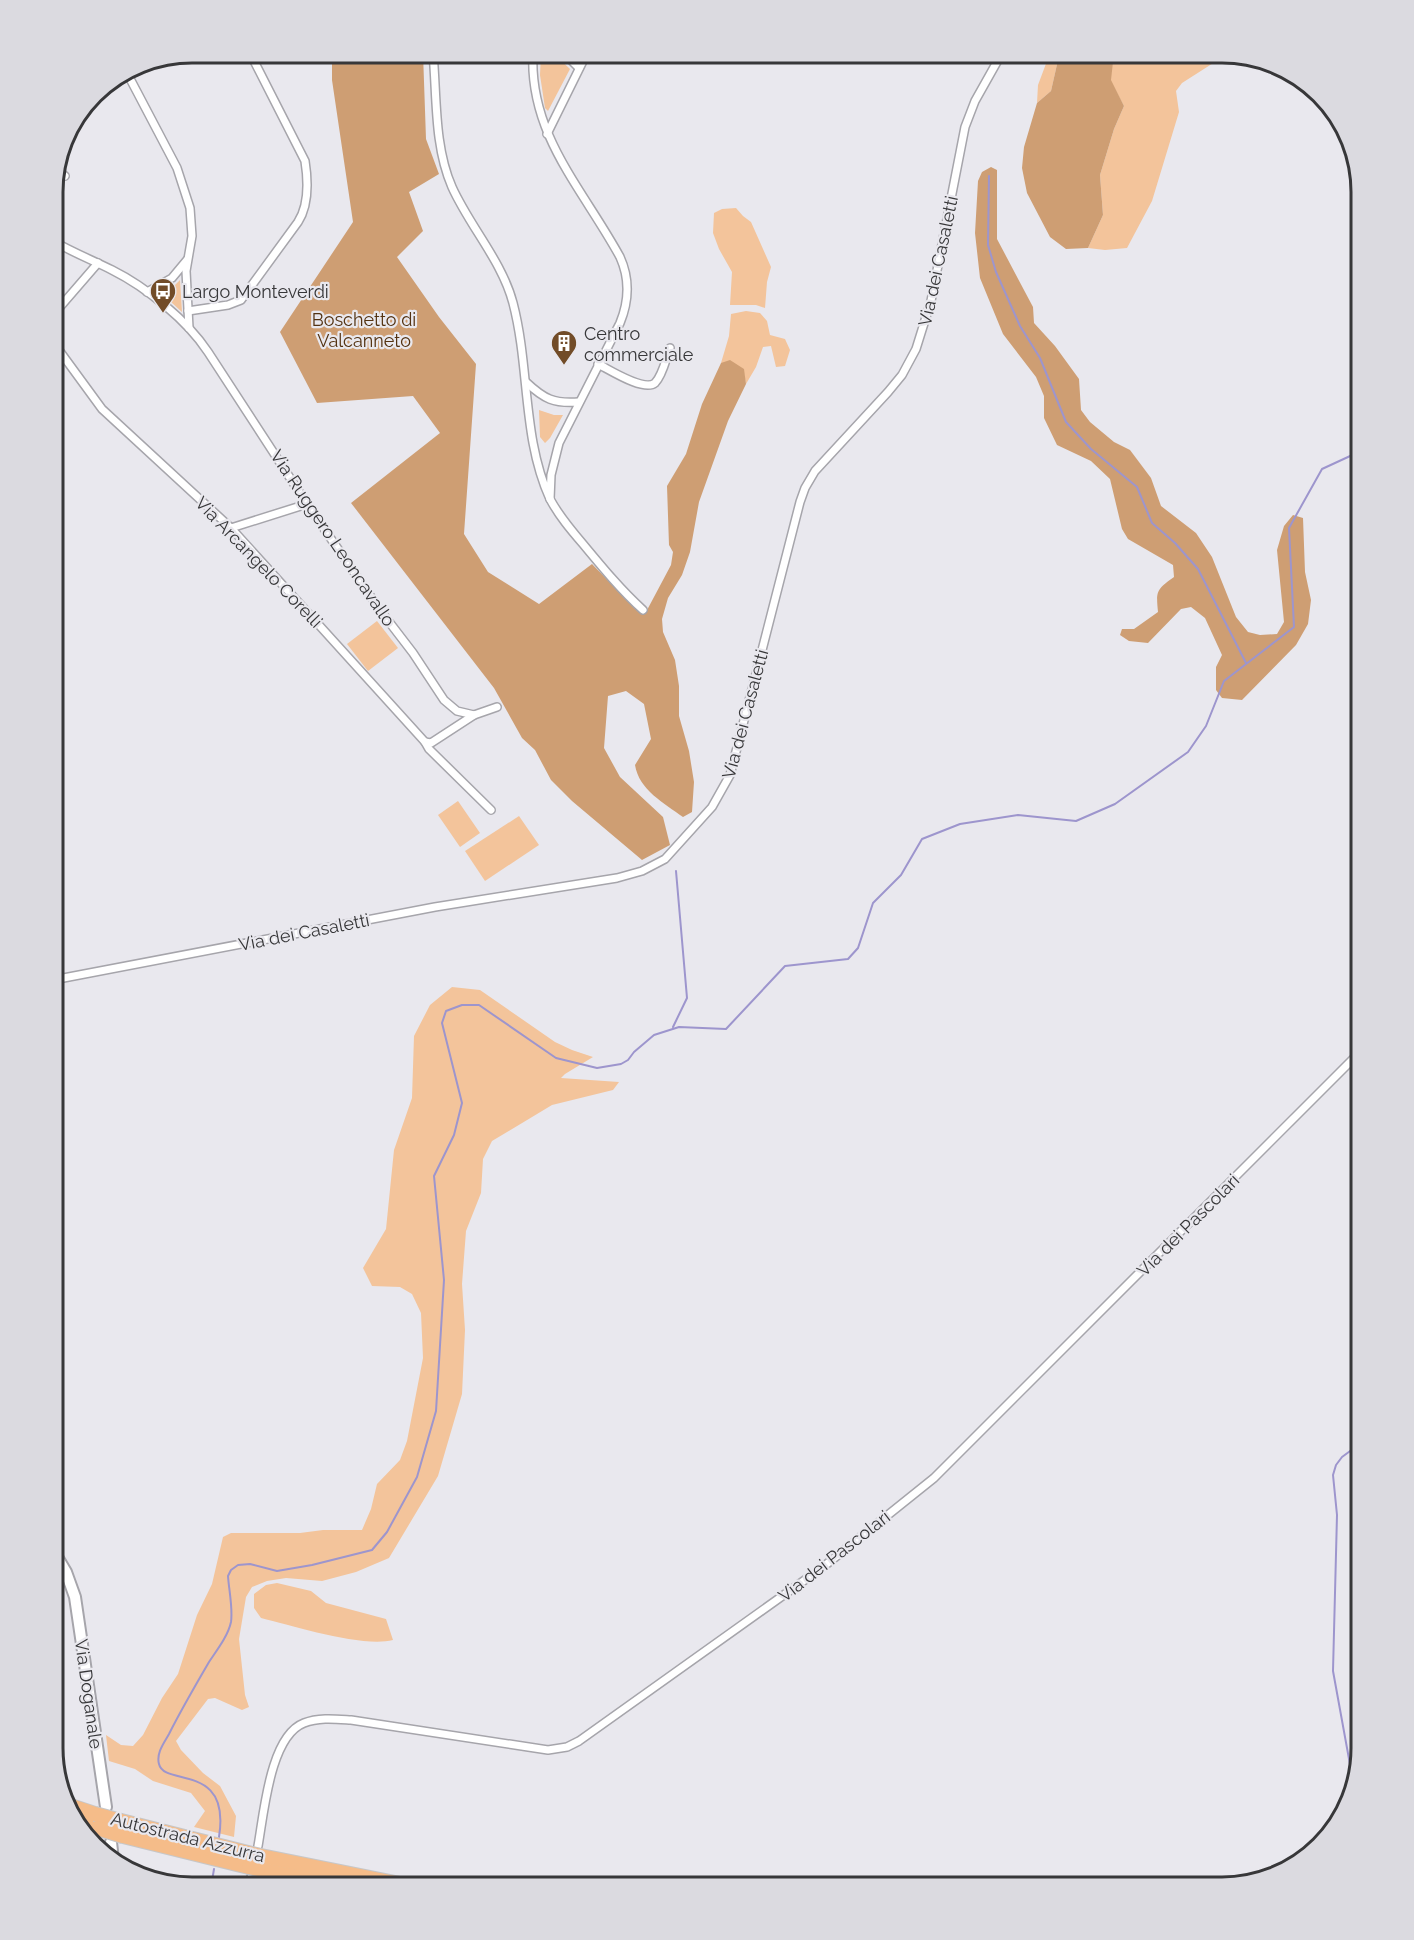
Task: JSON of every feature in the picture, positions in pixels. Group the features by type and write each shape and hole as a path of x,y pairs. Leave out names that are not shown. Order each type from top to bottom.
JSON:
{"highway":[{"name":"Autostrada Azzurra","path":"77,1806 100,1810 121,1821 188,1846 311,1877"},
{"name":"Autostrada Azzurra","path":"89,1826 117,1839 188,1846"},
{"name":"Autostrada Azzurra","path":"251,1861 352,1877"}],"main road":[{"name":"Via Doganale","path":"63,1567 75,1598 100,1810"},
{"path":"115,1851 117,1839"}],"street":[{"path":"188,311 231,305 241,300 300,219 304,209 306,176 303,155 256,63"},
{"path":"434,63 444,163 452,186 508,286 518,322 536,458 541,479 559,515 603,569 643,610"},
{"path":"533,63 535,95 547,134 617,252 626,274 627,296 624,314 557,448 550,479 550,499"},
{"path":"574,63 579,68"},
{"path":"547,134 582,63"},
{"name":"Via dei Casaletti","path":"63,978 435,907 617,878 645,870 669,855 712,807 730,775 800,502 808,481 895,384 916,349 931,301 965,127 975,101 996,63"},
{"path":"130,79 183,182 192,221 192,236 187,260 189,328"},
{"name":"Via Ruggero Leoncavallo","path":"63,246 118,273 147,292 189,328 208,352 307,504 444,700 457,711 474,715"},
{"path":"147,292 172,278 187,260"},
{"path":"63,303 98,263"},
{"path":"598,364 638,384 650,385 659,377 670,348"},
{"name":"Via Arcangelo Corelli","path":"63,355 105,412 231,528 429,749 491,810"},
{"path":"526,382 550,401 579,402"},
{"path":"231,528 307,504"},
{"path":"425,742 431,742 474,715 497,707"},
{"name":"Via dei Pascolari","path":"250,1877 251,1861 276,1757 288,1734 301,1724 322,1719 351,1720 548,1750 567,1747 579,1741 813,1574 946,1466 1351,1063"}],"shaded area":[{"path":"541,63 564,63 570,69 548,111 545,108"},
{"path":"1046,63 1057,63 1051,91 1037,103 1038,85"},
{"path":"1113,63 1213,63 1182,83 1176,91 1179,112 1152,201 1127,248 1105,250 1088,248 1103,215 1100,175 1114,129 1124,106 1110,80"},
{"path":"736,208 751,222 771,267 765,308 756,305 730,305 732,272 713,233 714,213 722,209"},
{"path":"180,280 182,312 161,293 173,287"},
{"path":"746,311 760,313 767,321 770,335 785,339 790,350 785,366 776,367 771,346 763,347 756,367 746,384 743,369 721,363 729,336 731,314"},
{"path":"539,410 554,415 563,415 545,443 540,437"},
{"path":"377,621 398,648 368,671 347,644"},
{"path":"458,801 480,833 460,847 438,815"},
{"path":"519,816 539,845 485,881 465,851"},
{"path":"452,987 480,990 555,1042 593,1057 561,1078 619,1082 613,1090 552,1105 492,1141 483,1159 481,1193 466,1231 462,1284 465,1330 462,1394 438,1476 389,1558 356,1572 322,1581 286,1578 267,1581 252,1587 246,1597 239,1639 245,1695 249,1707 242,1710 215,1698 208,1699 176,1741 181,1750 203,1773 220,1786 236,1816 234,1837 194,1827 205,1811 191,1793 153,1781 135,1769 109,1761 106,1735 121,1745 133,1746 143,1735 162,1698 178,1674 197,1615 212,1584 223,1537 231,1533 362,1530 371,1509 377,1484 400,1460 407,1441 423,1358 421,1313 412,1294 400,1287 372,1286 363,1268 386,1229 394,1150 412,1098 414,1036 430,1005"},
{"path":"277,1583 311,1591 326,1603 386,1619 393,1640 380,1642 347,1639 261,1618 254,1608 254,1594 266,1585"}],"green space":[{"name":"Boschetto di Valcanneto","path":"332,63 423,63 426,139 439,174 409,192 423,231 397,257 439,317 476,364 464,534 488,572 539,604 592,564 628,601 646,612 671,565 673,552 669,545 667,486 686,454 702,404 721,363 730,360 744,369 746,384 728,421 699,502 690,552 682,575 668,598 662,619 663,632 675,660 679,686 679,716 689,751 694,782 692,812 683,817 653,795 637,774 635,765 651,739 644,704 626,691 608,696 604,748 620,777 663,817 670,845 642,860 572,801 551,780 535,750 522,738 494,688 351,503 440,433 413,396 317,403 280,332 353,222 332,80"},
{"path":"1057,63 1113,63 1111,80 1124,106 1114,129 1100,175 1103,215 1088,248 1066,249 1050,237 1027,193 1022,168 1024,147 1037,103 1051,91"},
{"path":"991,167 997,170 997,239 1033,307 1034,323 1055,346 1079,379 1081,410 1090,422 1114,442 1130,450 1151,478 1161,506 1196,533 1212,557 1236,617 1248,632 1260,635 1277,634 1284,622 1277,550 1284,526 1293,515 1303,518 1305,572 1311,600 1308,624 1296,645 1242,700 1222,698 1216,690 1216,667 1222,655 1205,618 1191,607 1181,609 1148,643 1129,641 1120,635 1122,629 1134,629 1158,612 1158,592 1174,577 1173,565 1128,539 1122,529 1110,479 1091,461 1057,445 1044,418 1044,396 1036,377 1003,334 980,278 975,233 978,181 982,172"}],"waterway":[{"path":"989,176 988,245 996,272 1020,326 1040,358 1066,422 1091,449 1137,487 1152,523 1175,543 1198,569 1246,663"},
{"path":"219,1837 220,1813 215,1797 207,1787 164,1771 158,1760 163,1745 230,1627 232,1611 228,1576 231,1570 238,1565 250,1564 277,1571 372,1550 387,1532 417,1477 436,1411 444,1280 434,1176 454,1135 462,1103 442,1023 446,1011 462,1005 479,1005 556,1058 597,1068 621,1064 654,1035 679,1027 726,1029 785,966 848,959 858,948 873,903 901,875 922,839 960,824 1018,815 1076,821 1115,804 1188,752 1206,726 1224,681 1294,627 1289,528 1322,469 1351,456"},
{"path":"673,1027 687,998 676,871"},
{"path":"1350,1765 1333,1671 1337,1515 1333,1475 1336,1465 1351,1450"},
{"path":"213,1877 214,1869"}],"place":[{"name":"Largo Monteverdi","path":"163,314"},
{"name":"Centro commerciale","path":"564,366"}]}
